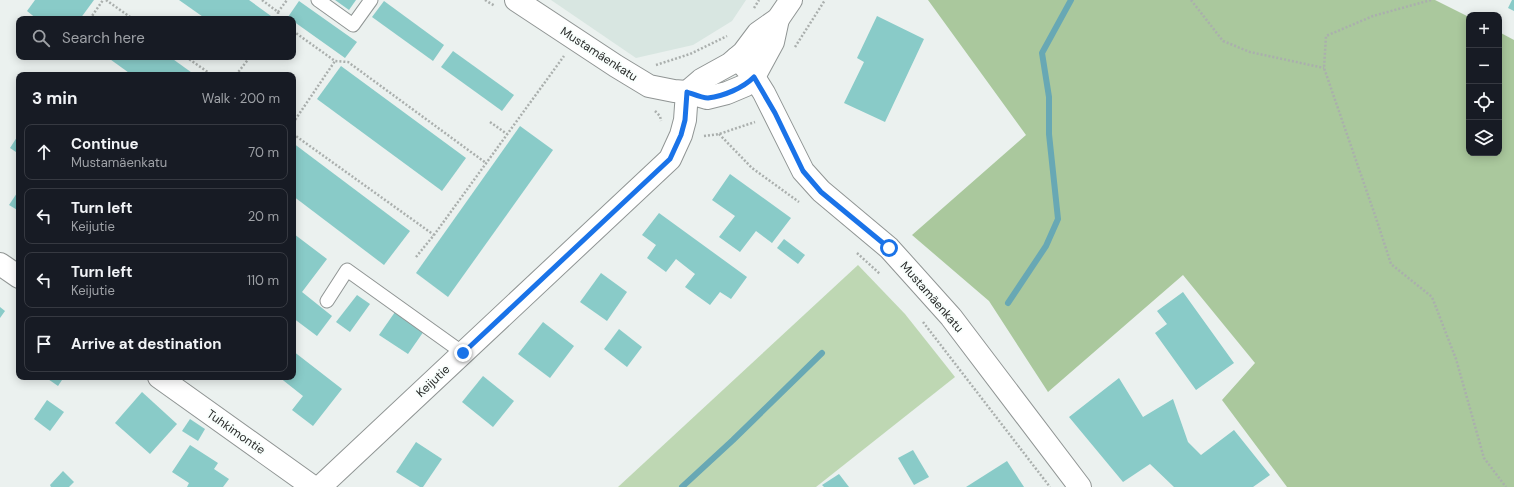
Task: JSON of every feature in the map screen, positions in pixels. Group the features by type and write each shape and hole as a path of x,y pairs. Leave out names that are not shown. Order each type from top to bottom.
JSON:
{"street":[{"name":"Mustamäenkatu","path":"516,0 649,86 687,92"},
{"path":"687,92 707,98 727,93 746,85 754,77 773,42 778,19 790,0"},
{"path":"687,92 700,80 730,64 743,53 758,33 778,19"},
{"name":"Mustamäenkatu","path":"737,58 754,77 775,113 803,171 821,192 889,248 951,317 1080,487"},
{"name":"Keijutie","path":"320,487 670,159 681,135 685,120 687,92"},
{"path":"0,264 16,275"},
{"name":"Tuhkimontie","path":"163,380 313,487"}],"lane":[{"path":"318,0 353,25 371,0"},
{"path":"327,301 347,270 463,353"}],"path":[{"path":"92,16 105,0 129,16"},
{"path":"262,0 278,12"},
{"path":"278,16 278,12 287,0"},
{"path":"751,12 759,0"},
{"path":"1191,0 1223,41 1250,52 1324,68"},
{"path":"1431,0 1373,16 1326,36 1324,68 1391,264 1432,297 1456,360 1484,458 1506,487"},
{"path":"649,86 656,64 690,54 732,32"},
{"path":"296,33 335,61 348,62 486,164"},
{"path":"416,257 434,235 567,52"},
{"path":"190,60 208,72"},
{"path":"238,72 248,60"},
{"path":"296,119 335,61"},
{"path":"490,122 507,134"},
{"path":"719,134 752,168 803,205"},
{"path":"296,136 434,235"},
{"path":"854,250 884,277"},
{"path":"921,318 1050,487"}],"shaded area":[{"path":"551,0 746,0 732,21 693,45 636,58"}],"green space":[{"path":"928,0 1435,0 1466,16 1466,156 1502,156 1502,34 1514,40 1514,487 1287,487 1222,400 1255,363 1183,275 1048,392 989,301 912,235 1026,135"},
{"path":"858,265 905,314 955,377 816,487 618,487"}],"building":[{"path":"35,0 94,0 82,16 33,16 27,11"},
{"path":"179,0 249,0 271,16 202,16"},
{"path":"335,0 356,0 349,10"},
{"path":"1512,0 1514,0 1514,11 1508,8"},
{"path":"299,1 357,42 345,58 296,23 296,16 289,16"},
{"path":"384,1 444,45 433,61 372,17"},
{"path":"877,16 924,39 885,122 844,103 864,62 857,58"},
{"path":"453,51 514,95 502,111 441,67"},
{"path":"111,60 174,60 191,72 128,72"},
{"path":"341,66 466,158 442,191 317,99"},
{"path":"520,126 553,150 448,297 416,273"},
{"path":"16,139 16,152 10,148"},
{"path":"296,145 410,231 384,265 296,198"},
{"path":"730,174 791,218 772,243 756,231 740,252 719,237 735,216 712,200"},
{"path":"16,194 16,209 9,205"},
{"path":"659,213 747,277 731,299 720,292 710,305 685,287 695,274 676,259 666,272 647,258 656,245 642,235"},
{"path":"296,236 327,259 302,292 332,316 317,336 296,320"},
{"path":"784,239 805,255 798,264 777,248"},
{"path":"601,273 627,292 607,321 580,302"},
{"path":"1183,292 1234,363 1196,390 1155,333 1167,324 1157,311"},
{"path":"357,295 370,304 350,332 336,322"},
{"path":"0,307 5,311 0,318"},
{"path":"395,312 424,331 408,354 379,335"},
{"path":"543,322 574,346 550,378 518,354"},
{"path":"619,329 642,347 627,367 604,349"},
{"path":"296,353 342,389 313,426 292,410 303,396 283,380 296,380"},
{"path":"483,376 514,401 493,427 462,402"},
{"path":"1119,378 1143,417 1173,399 1188,442 1201,455 1234,430 1270,475 1253,487 1174,487 1150,464 1123,482 1069,417"},
{"path":"49,380 62,380 58,386"},
{"path":"142,392 177,424 150,454 115,423"},
{"path":"47,400 64,412 50,431 34,419"},
{"path":"190,419 205,429 198,441 182,431"},
{"path":"416,442 442,459 423,487 420,487 396,472"},
{"path":"190,445 218,463 214,469 229,479 223,487 187,487 189,483 172,472"},
{"path":"913,450 929,477 914,485 898,458"},
{"path":"1007,461 1024,487 966,487"},
{"path":"63,471 74,482 69,487 51,487 50,485"},
{"path":"839,474 849,487 824,487 822,485"}],"waterway":[{"path":"1008,303 1046,246 1058,219 1049,134 1049,97 1042,53 1071,0"},
{"path":"682,487 733,440 822,353"}],"route":[{"path":"463,353 670,159 681,135 685,120 687,92 707,98 727,93 746,85 754,77 775,113 803,171 821,192 889,248"}]}
